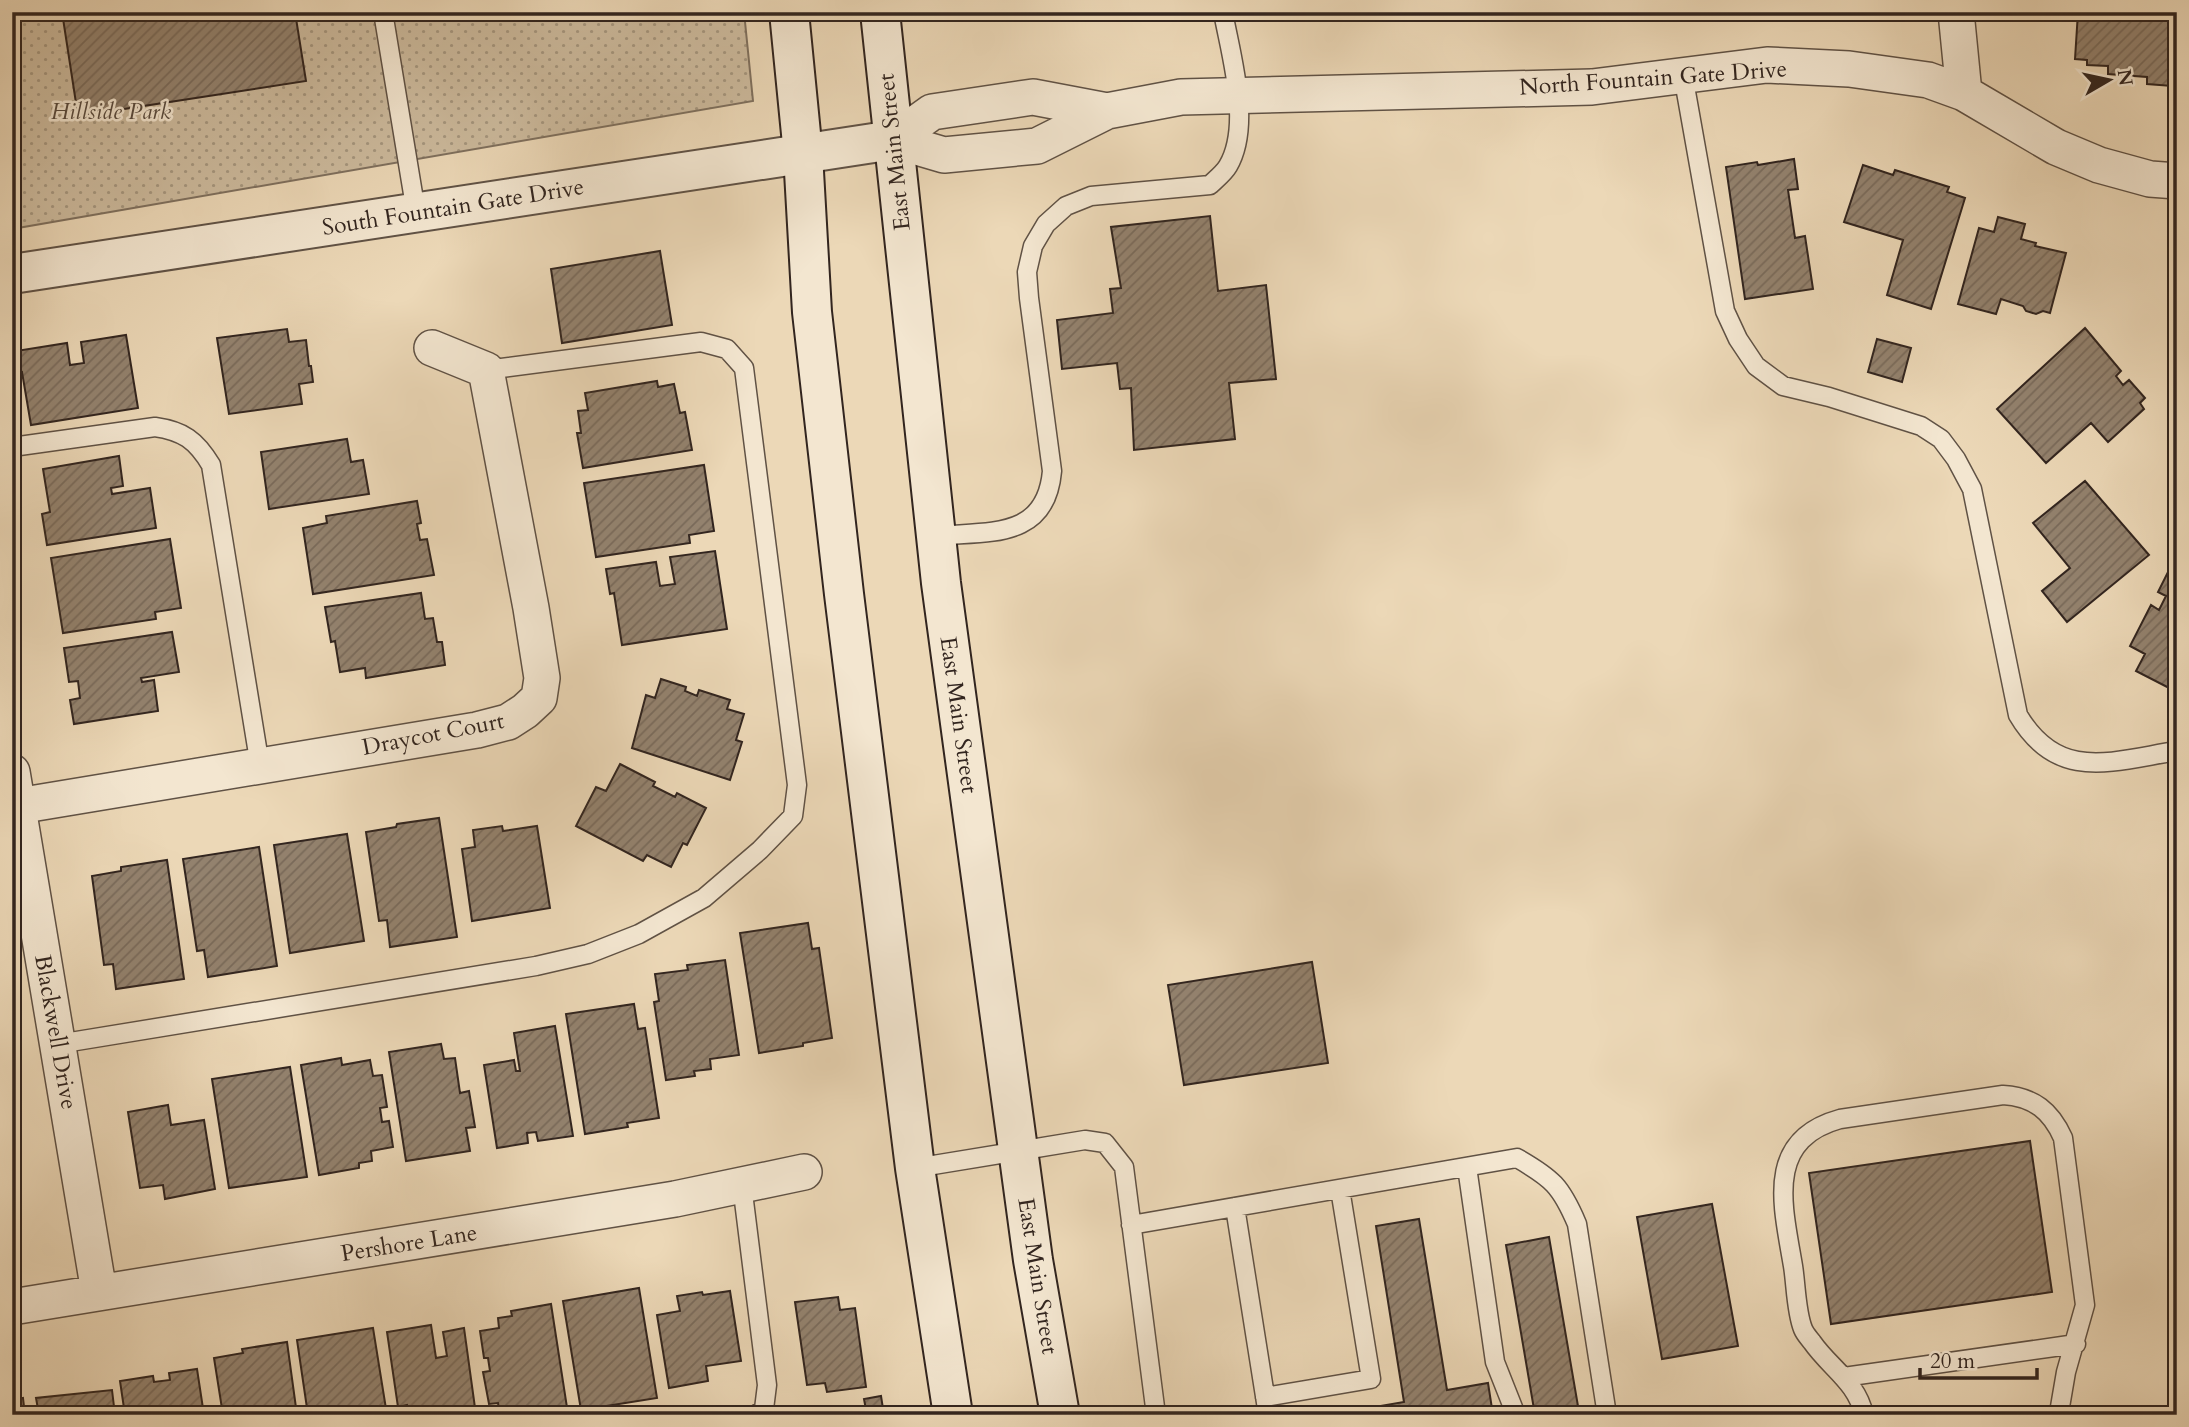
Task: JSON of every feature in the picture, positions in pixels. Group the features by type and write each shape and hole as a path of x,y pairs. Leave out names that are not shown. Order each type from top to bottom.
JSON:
{"main road":[{"path":"789,12 803,154 812,312 845,607 915,1168 953,1415"},
{"name":"East Main Street","path":"880,12 936,536 1033,1260 1060,1415"},
{"name":"South Fountain Gate Drive","path":"12,274 893,139"}],"street":[{"path":"1956,12 1964,93"},
{"name":"North Fountain Gate Drive","path":"893,139 944,155 1037,146 1107,111 1181,97 1592,87 1767,65 1849,69 1927,80 1964,93 2056,147 2099,166 2150,179 2177,181"},
{"name":"North Fountain Gate Drive","path":"893,139 932,112 1033,97 1107,111"},
{"path":"432,348 486,370"},
{"name":"Draycot Court","path":"18,806 477,730 508,722 539,698 542,678 531,608 486,370"},
{"name":"Blackwell Drive","path":"12,772 99,1292"},
{"name":"Pershore Lane","path":"12,1307 675,1199 804,1172"}],"lane":[{"path":"383,12 416,212"},
{"path":"936,536 1007,529 1022,524 1035,515 1045,502 1051,487 1052,471 1027,272 1032,246 1046,223 1066,206 1091,196 1210,185 1228,166 1238,136 1239,95 1223,12"},
{"path":"1683,75 1725,311 1738,339 1756,366 1783,386 1887,414 1921,426 1941,439 1956,459 1972,489 2018,715 2030,735 2045,749 2071,761 2105,762 2177,751"},
{"path":"58,1044 537,966 588,954 639,934 704,898 760,850 793,816 797,785 744,368 727,349 701,342 486,370"},
{"path":"12,447 155,427 177,430 201,447 211,465 260,766"},
{"path":"1864,1415 1853,1386 1822,1357 1803,1330 1782,1194 1786,1168 1794,1150 1806,1135 1822,1124 1840,1119 2019,1096 2047,1111 2063,1138 2085,1305 2066,1372 2061,1415"},
{"path":"915,1168 1085,1140 1105,1143 1124,1167 1156,1415"},
{"path":"1131,1225 1517,1158 1546,1174 1565,1195 1577,1224 1607,1415"},
{"path":"1467,1167 1495,1362 1516,1415"},
{"path":"742,1185 767,1384 764,1409 757,1415"},
{"path":"1235,1207 1266,1406 1371,1379 1340,1189"},
{"path":"1844,1377 2076,1344"}],"green space":[{"name":"Hillside Park","path":"12,12 744,12 753,101 12,229"}],"building":[{"path":"62,12 295,12 306,81 78,116"},
{"path":"2078,12 2177,12 2177,50 2172,86 2147,84 2147,77 2108,74 2108,66 2087,65 2087,60 2075,59"},
{"path":"1794,159 1798,189 1788,190 1795,238 1805,236 1813,289 1745,299 1726,167"},
{"path":"1863,165 1893,175 1895,170 1949,187 1947,192 1965,198 1931,309 1887,295 1903,240 1844,222"},
{"path":"1210,216 1218,291 1266,285 1276,379 1229,383 1235,439 1134,450 1131,388 1120,389 1117,363 1062,369 1057,320 1113,313 1110,289 1121,288 1111,227"},
{"path":"1998,217 2025,224 2021,239 2036,243 2035,246 2066,253 2050,313 2043,311 2036,314 2026,311 2023,306 2001,299 1996,314 1958,304 1979,228 1994,232"},
{"path":"660,251 672,325 562,343 551,269"},
{"path":"2085,328 2121,371 2116,376 2123,385 2129,380 2145,398 2140,403 2144,409 2108,442 2091,423 2046,463 1997,409"},
{"path":"287,329 289,342 306,340 313,382 299,384 302,404 229,414 217,338"},
{"path":"126,335 138,408 31,425 16,351 67,343 70,365 84,363 81,342"},
{"path":"1877,339 1911,348 1902,382 1868,372"},
{"path":"657,381 658,387 674,384 680,413 685,412 692,450 583,468 577,433 581,433 578,411 588,410 585,393"},
{"path":"347,439 351,462 363,460 369,494 269,509 261,452"},
{"path":"119,456 123,486 111,488 112,494 150,488 156,528 47,545 42,514 50,512 43,469"},
{"path":"704,465 714,531 689,535 690,543 596,557 584,483"},
{"path":"2085,481 2149,555 2067,622 2042,591 2070,568 2033,523"},
{"path":"417,501 421,523 417,524 420,540 427,539 434,575 313,594 303,528 327,523 326,516"},
{"path":"170,539 181,608 155,612 156,619 63,633 51,558"},
{"path":"715,551 727,629 622,645 614,593 610,594 606,569 656,562 660,586 675,584 670,557"},
{"path":"2171,566 2177,569 2177,692 2136,671 2145,654 2130,646 2151,605 2159,610 2166,596 2158,592"},
{"path":"421,593 425,619 433,618 437,642 442,642 445,665 366,678 365,668 340,672 325,607"},
{"path":"172,632 179,672 141,678 142,682 154,680 158,711 74,724 70,700 80,698 78,681 69,682 64,648"},
{"path":"661,679 686,687 685,691 697,696 699,690 730,700 727,709 744,714 736,740 742,742 730,780 632,748 646,695 655,698"},
{"path":"620,764 655,782 653,786 675,797 677,793 706,808 687,845 683,843 671,867 647,855 643,861 576,826 596,787 606,791"},
{"path":"439,818 457,937 390,947 387,920 379,921 366,832"},
{"path":"502,826 503,831 537,826 550,908 472,921 462,849 475,847 473,830"},
{"path":"347,834 364,941 290,953 274,845"},
{"path":"259,847 277,966 208,977 204,950 197,951 183,859"},
{"path":"167,860 184,979 116,989 113,964 104,965 92,876 121,871 121,867"},
{"path":"808,923 812,949 819,948 832,1038 759,1053 740,933"},
{"path":"725,960 739,1055 710,1059 711,1069 694,1071 695,1076 666,1080 654,1002 659,1001 655,974 688,970 687,965"},
{"path":"1312,962 1328,1063 1184,1085 1168,985"},
{"path":"634,1004 638,1029 645,1028 659,1118 627,1123 628,1127 585,1134 566,1014"},
{"path":"555,1026 573,1136 538,1141 536,1132 527,1133 528,1143 497,1148 484,1065 514,1060 516,1071 520,1071 514,1033"},
{"path":"441,1044 444,1059 455,1058 460,1093 469,1091 475,1127 466,1128 470,1151 406,1161 389,1052"},
{"path":"341,1058 342,1065 370,1060 373,1076 382,1075 387,1107 380,1108 382,1122 389,1121 393,1147 371,1151 372,1161 359,1163 359,1168 319,1175 301,1065"},
{"path":"290,1067 307,1177 229,1188 212,1079"},
{"path":"168,1105 171,1125 204,1120 215,1189 165,1199 163,1185 140,1188 128,1112"},
{"path":"2030,1141 2052,1292 1831,1324 1809,1173"},
{"path":"1712,1204 1738,1346 1662,1359 1637,1217"},
{"path":"1419,1219 1447,1390 1488,1383 1493,1415 1328,1415 1404,1402 1376,1226"},
{"path":"1549,1237 1579,1412 1535,1415 1506,1245"},
{"path":"639,1288 657,1398 581,1410 563,1301"},
{"path":"730,1291 741,1361 706,1366 708,1381 669,1388 657,1315 680,1311 677,1296"},
{"path":"838,1297 840,1310 855,1308 866,1387 827,1392 825,1383 807,1385 795,1302"},
{"path":"551,1304 568,1414 536,1415 536,1412 500,1415 498,1403 489,1404 483,1372 490,1371 488,1358 484,1358 480,1331 499,1328 498,1318 512,1316 511,1311"},
{"path":"431,1325 436,1358 447,1356 443,1332 464,1328 476,1415 408,1415 407,1405 398,1407 387,1332"},
{"path":"373,1328 387,1415 308,1415 297,1340"},
{"path":"287,1342 297,1415 223,1415 214,1358 243,1353 242,1349"},
{"path":"197,1369 204,1415 125,1415 120,1381 153,1376 154,1382 170,1380 169,1373"},
{"path":"112,1390 115,1415 39,1415 36,1398"},
{"path":"881,1396 884,1415 867,1415 864,1399"},
{"path":"23,1398 25,1415 12,1415 12,1400"}]}
